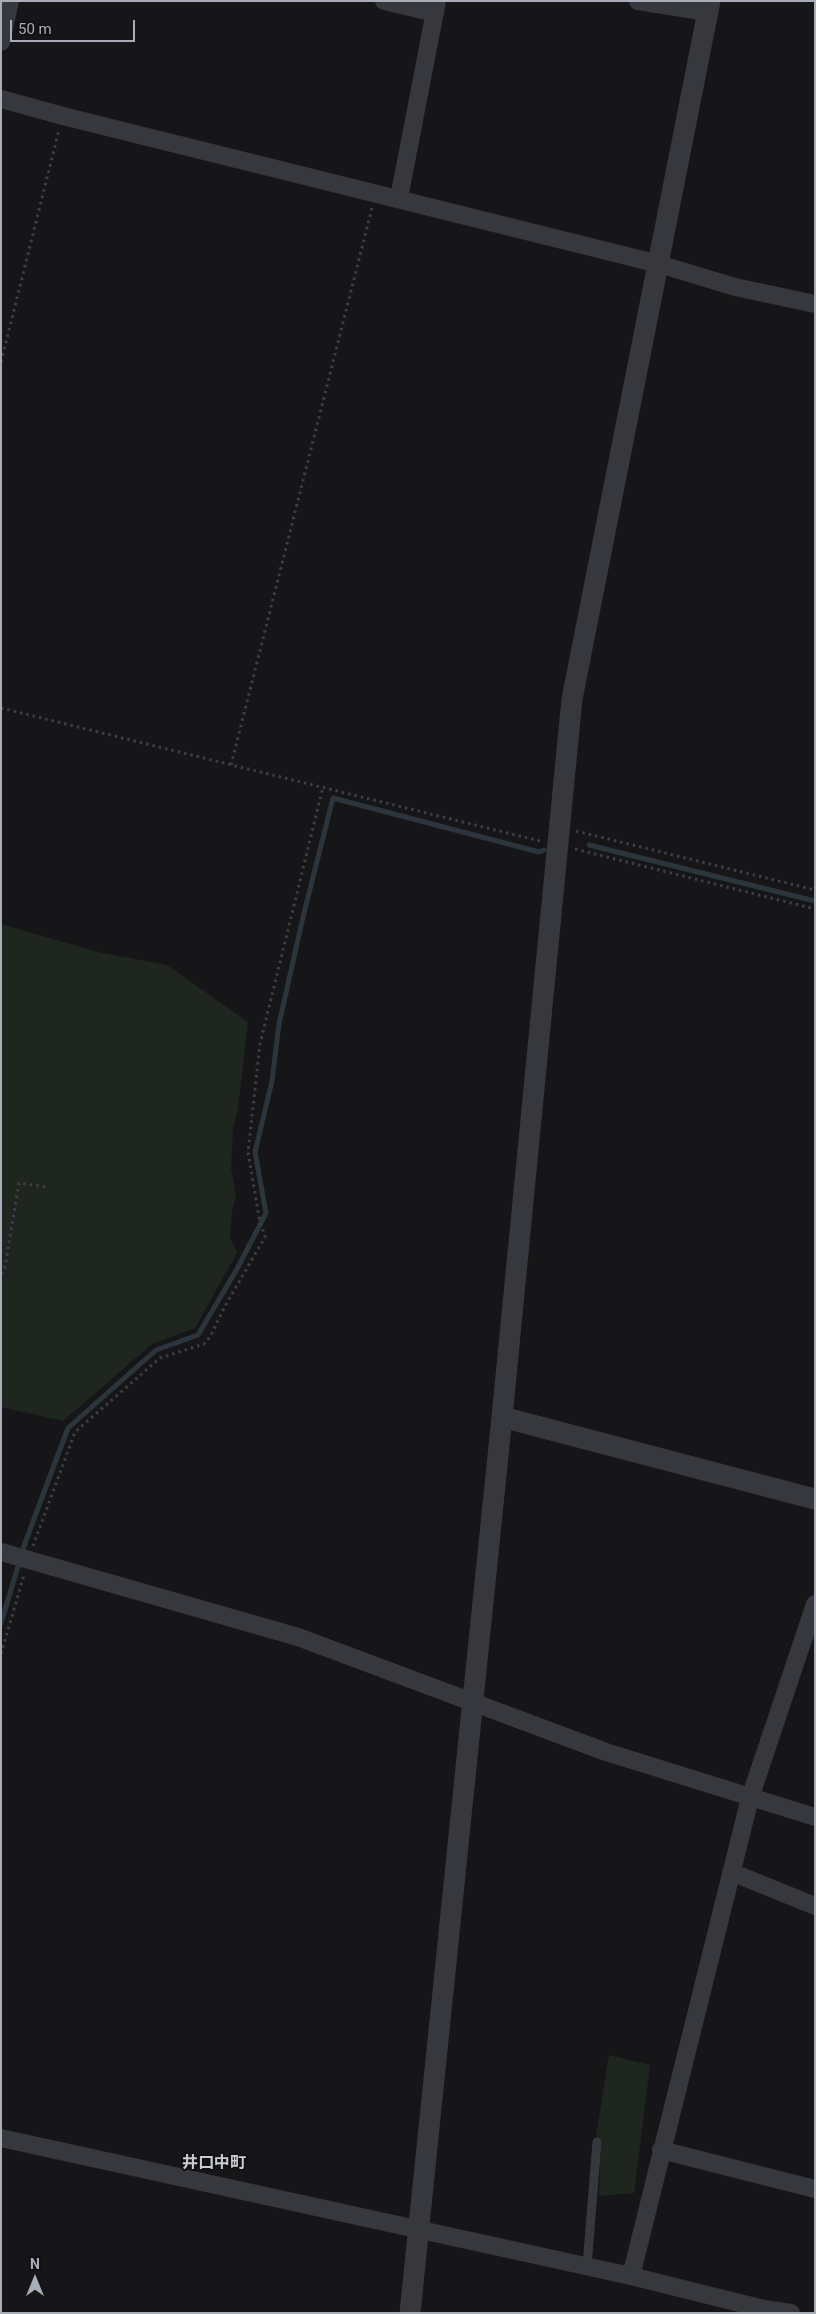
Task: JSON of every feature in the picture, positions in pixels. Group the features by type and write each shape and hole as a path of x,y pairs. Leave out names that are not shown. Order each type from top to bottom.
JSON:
{"street":[{"path":"1,42 10,1"},
{"path":"384,1 436,7 399,198"},
{"path":"410,2313 502,1416 572,699 709,7 638,1"},
{"path":"1,99 659,264 735,287 815,304"},
{"path":"502,1416 815,1499"},
{"path":"17,1557 298,1637 606,1752 815,1817"},
{"path":"631,2276 750,1798 815,1604"},
{"path":"731,1872 815,1906"},
{"path":"1,2138 587,2266 764,2311 792,2313"},
{"path":"662,2150 815,2189"}],"lane":[{"path":"587,2266 597,2142"}],"path":[{"path":"1,362 63,116"},
{"path":"231,765 376,192"},
{"path":"1,708 323,787 815,890"},
{"path":"1,1654 24,1575 17,1557 34,1544 75,1432 160,1358 204,1344 210,1337 225,1306 265,1237 259,1217 248,1152 260,1044 323,787"},
{"path":"558,836 815,910"},
{"path":"1,1274 5,1267 19,1183 47,1187"}],"shaded area":[{"path":"1,924 98,952 167,965 248,1022 238,1108 233,1130 231,1168 236,1197 232,1210 230,1237 237,1253 195,1328 152,1344 63,1421 1,1407"},
{"path":"609,2055 650,2065 634,2193 599,2196 601,2140 596,2136"}],"waterway":[{"path":"1,1623 25,1543 68,1428 156,1350 198,1335 237,1269 266,1213 255,1152 272,1081 279,1024 303,917 333,798 539,852 544,850"},
{"path":"589,845 815,901"}],"district":[{"name":"井口中町","path":"214,2164"}]}
